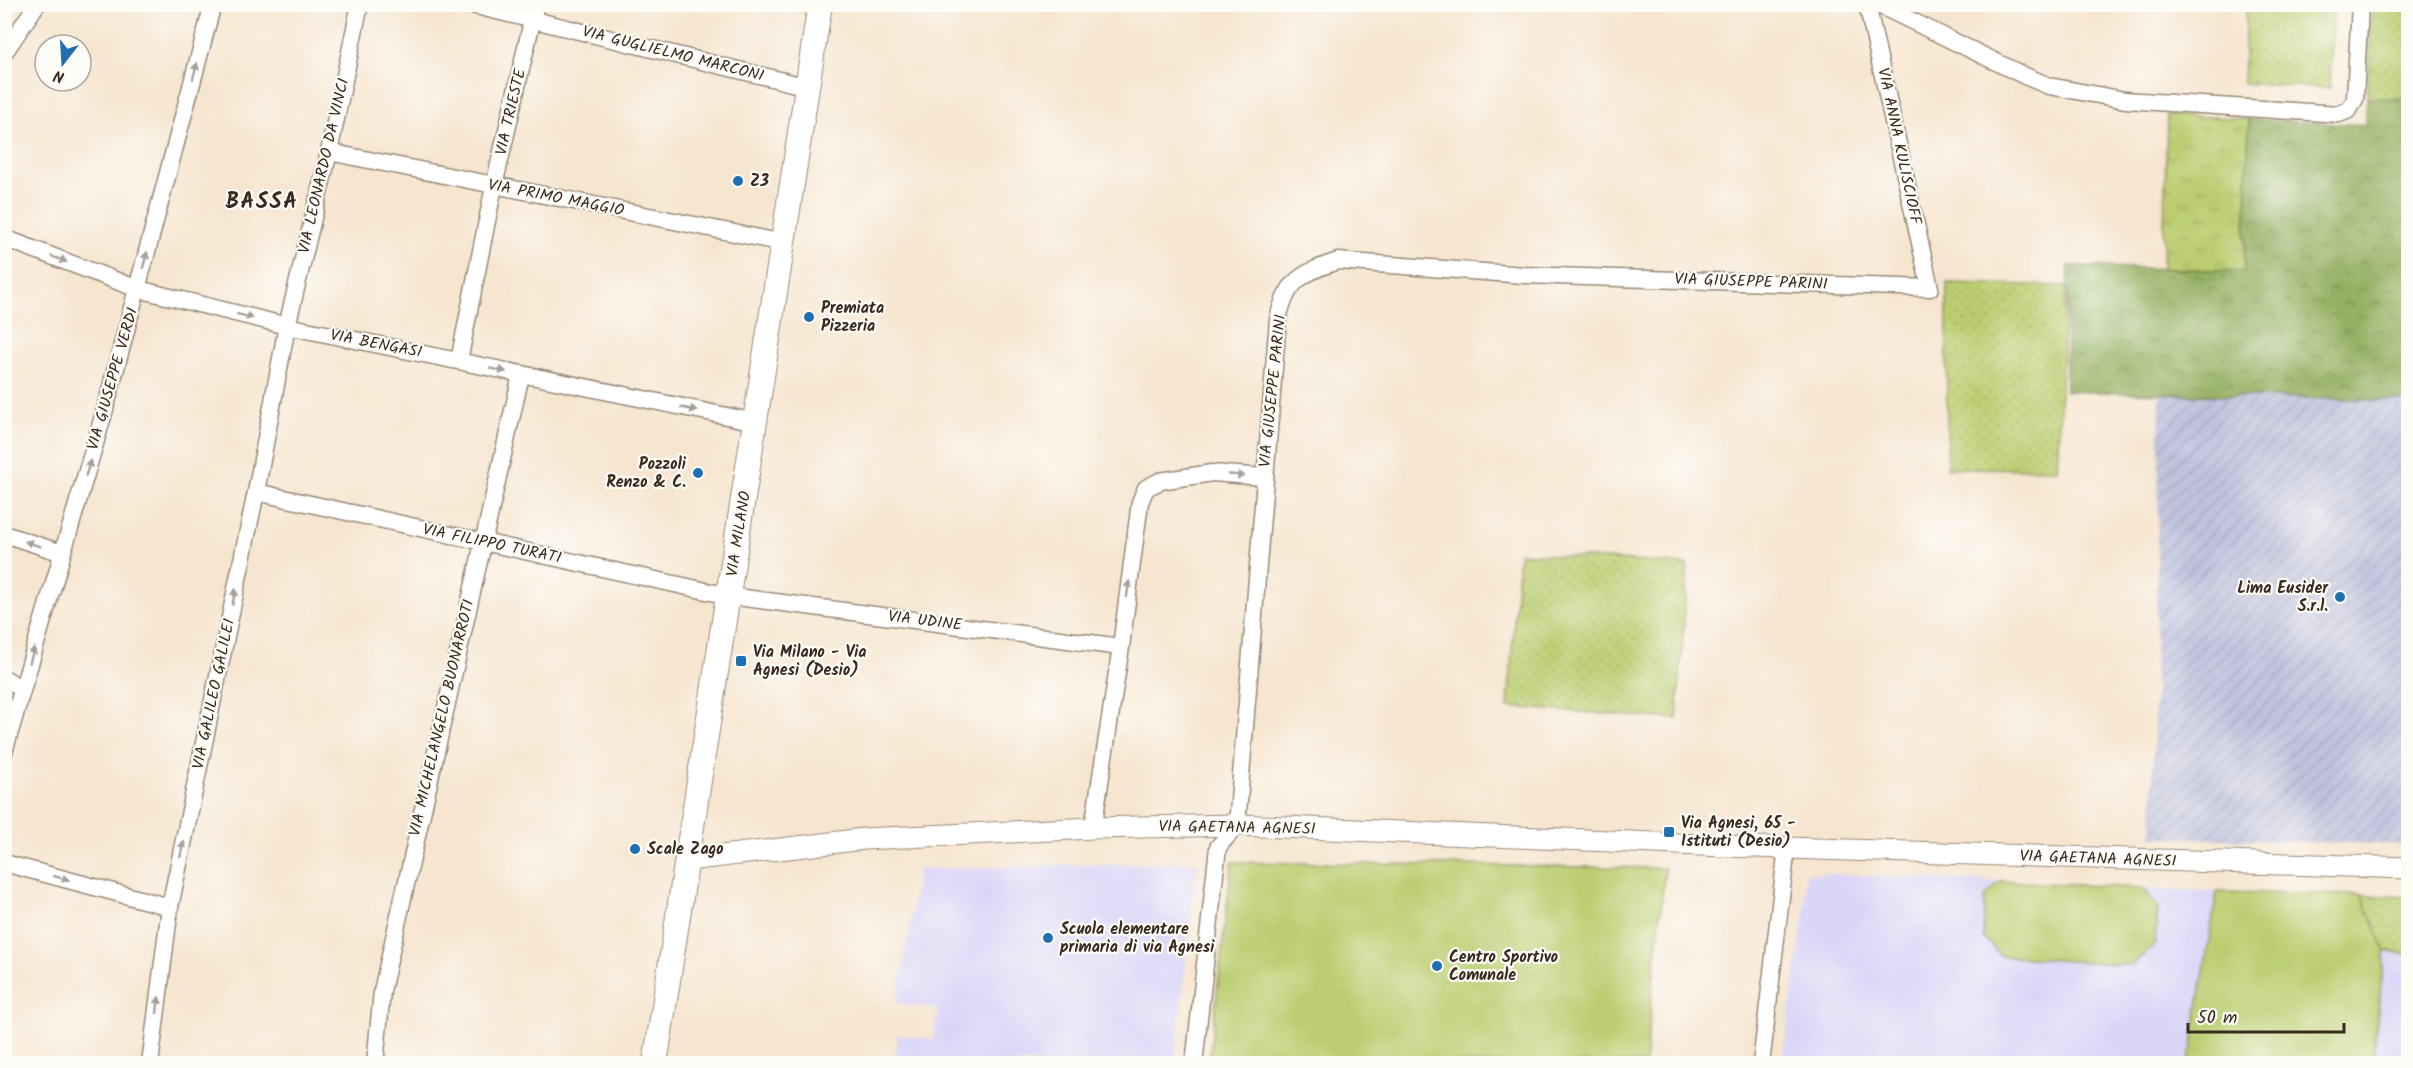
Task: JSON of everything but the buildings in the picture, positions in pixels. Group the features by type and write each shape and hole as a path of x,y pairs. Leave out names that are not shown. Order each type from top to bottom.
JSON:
{"main road":[{"name":"VIA MILANO","path":"655,1064 820,4"}],"street":[{"path":"4,53 37,4"},
{"name":"VIA GIUSEPPE VERDI","path":"4,752 104,413 213,4"},
{"name":"VIA LEONARDO DA VINCI","path":"287,326 329,152 360,4"},
{"name":"VIA GUGLIELMO MARCONI","path":"468,4 534,12 808,87"},
{"name":"VIA ANNA KULISCIOFF","path":"1868,4 1930,288"},
{"path":"1877,4 2049,86 2125,100 2339,114 2349,110 2355,99 2360,4"},
{"name":"VIA TRIESTE","path":"459,361 494,186 534,12"},
{"name":"VIA PRIMO MAGGIO","path":"329,152 784,243"},
{"name":"VIA BENGASI","path":"4,238 138,289 287,326 756,422"},
{"name":"VIA GIUSEPPE PARINI","path":"1237,825 1278,319 1283,298 1298,279 1313,269 1338,261 1524,275 1930,288"},
{"name":"VIA GALILEO GALILEI","path":"150,1064 170,907 256,492 287,326"},
{"name":"VIA MICHELANGELO BUONARROTI","path":"375,1064 382,991 521,375"},
{"path":"1093,828 1121,647 1140,502 1146,488 1160,481 1212,473 1264,477"},
{"name":"VIA FILIPPO TURATI","path":"256,492 729,596"},
{"path":"4,534 62,553"},
{"name":"VIA UDINE","path":"729,596 1121,647"},
{"path":"4,678 22,689"},
{"path":"1194,1064 1218,847 1237,825"},
{"name":"VIA GAETANA AGNESI","path":"688,860 848,840 1093,828 1237,825 2140,861 2409,868"},
{"path":"1761,1064 1787,847"},
{"path":"4,863 170,907"}],"shaded area":[{"path":"2160,394 2408,401 2408,845 2152,837"},
{"name":"Scuola elementare primaria di via Agnesi","path":"1197,862 1175,1063 894,1063 898,1035 933,1039 938,1009 897,1003 918,869"},
{"path":"1806,873 2408,900 2408,1063 1782,1064 1804,916"}],"green space":[{"path":"2246,5 2333,5 2330,88 2243,83"},
{"path":"2372,5 2408,5 2408,98 2367,98"},
{"path":"2367,98 2408,98 2408,401 2066,391 2068,266 2244,271 2249,119 2365,125"},
{"path":"2167,115 2249,119 2244,271 2163,268"},
{"path":"1947,283 2066,286 2057,469 1947,468"},
{"path":"1519,553 1688,565 1677,719 1508,707"},
{"name":"Centro Sportivo Comunale","path":"1232,862 1665,868 1645,1063 1209,1063"},
{"path":"2001,881 2142,888 2158,907 2155,944 2132,965 2001,956 1983,937 1985,897"},
{"path":"2217,892 2361,895 2385,951 2372,1063 2189,1063"},
{"path":"2361,895 2408,897 2408,955 2385,951"}],"place":[{"name":"Z3","path":"738,181"},
{"name":"Premiata Pizzeria","path":"809,317"},
{"name":"Pozzoli Renzo & C.","path":"698,473"},
{"name":"Lima Eusider S.r.l.","path":"2340,597"},
{"name":"Via Milano - Via Agnesi (Desio)","path":"741,661"},
{"name":"Via Agnesi, 65 - Istituti (Desio)","path":"1669,832"},
{"name":"Scale Zago","path":"635,849"},
{"name":"Scuola elementare primaria di via Agnesi","path":"1048,938"},
{"name":"Centro Sportivo Comunale","path":"1437,966"}],"district":[{"name":"BASSA","path":"262,202"}]}
